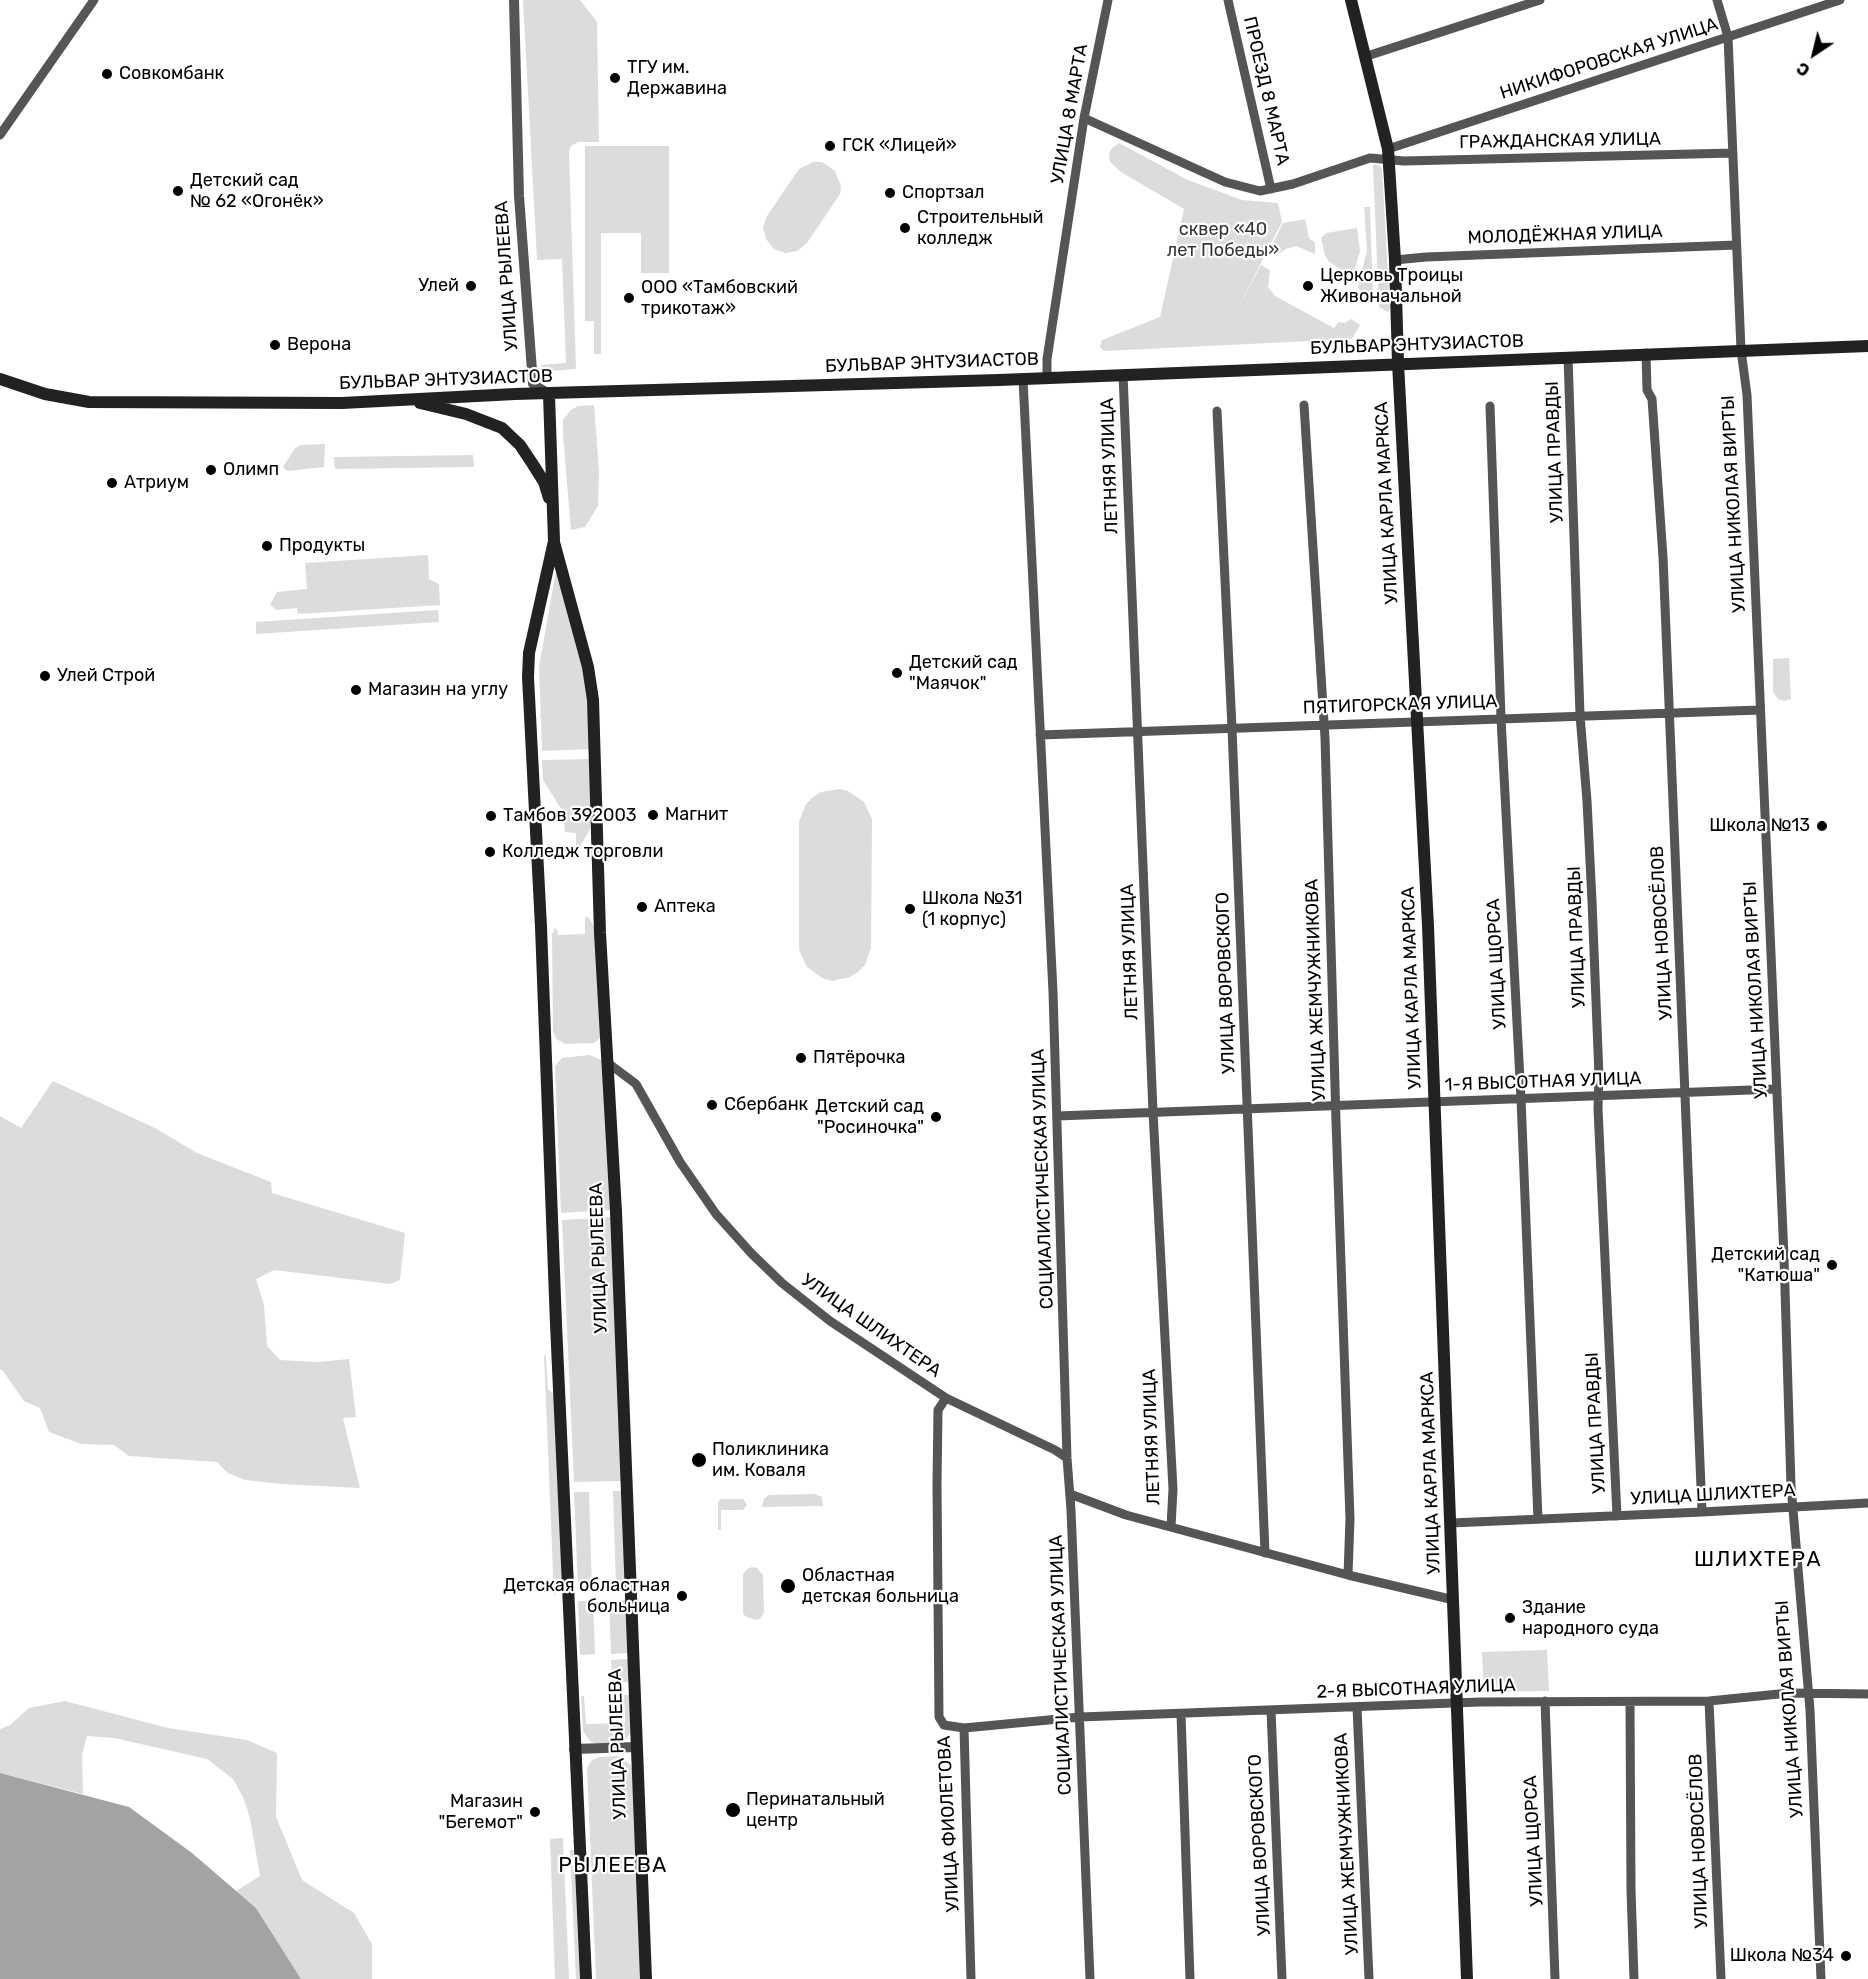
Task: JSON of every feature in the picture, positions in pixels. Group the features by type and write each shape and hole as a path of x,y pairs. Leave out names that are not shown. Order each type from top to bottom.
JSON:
{"main road":[{"name":"УЛИЦА КАРЛА МАРКСА","path":"1351,0 1388,154 1395,260 1398,363 1428,926 1467,1979"},
{"name":"БУЛЬВАР ЭНТУЗИАСТОВ","path":"0,379 45,394 89,402 342,403 1868,346"},
{"name":"УЛИЦА РЫЛЕЕВА","path":"549,395 554,541 529,653 528,677 541,927 574,1749 578,1789 586,1979"},
{"path":"408,400 466,414 502,428 520,445 532,462 544,482 554,511"},
{"name":"УЛИЦА РЫЛЕЕВА","path":"554,541 588,667 593,700 598,885 616,1212 646,1979"}],"street":[{"path":"0,135 93,0"},
{"name":"УЛИЦА РЫЛЕЕВА","path":"514,0 519,196 533,384 549,395"},
{"name":"УЛИЦА 8 МАРТА","path":"1047,377 1047,359 1084,118 1108,0"},
{"name":"ПРОЕЗД 8 МАРТА","path":"1228,0 1271,189"},
{"path":"1364,57 1540,0"},
{"name":"УЛИЦА НИКОЛАЯ ВИРТЫ","path":"1718,0 1728,37 1741,350 1747,395 1784,1247 1790,1464 1808,1695 1821,1979"},
{"name":"НИКИФОРОВСКАЯ УЛИЦА","path":"1388,154 1838,0"},
{"path":"1084,118 1225,182 1260,191 1293,184 1388,154"},
{"name":"ГРАЖДАНСКАЯ УЛИЦА","path":"1388,154 1404,161 1733,153"},
{"name":"МОЛОДЁЖНАЯ УЛИЦА","path":"1395,260 1737,244"},
{"name":"УЛИЦА НОВОСЁЛОВ","path":"1646,353 1647,390 1652,399 1663,557 1702,1512"},
{"name":"УЛИЦА ПРАВДЫ","path":"1569,357 1580,715 1592,901 1598,1096 1617,1516"},
{"name":"ЛЕТНЯЯ УЛИЦА","path":"1123,374 1153,1112 1173,1489 1171,1527"},
{"name":"СОЦИАЛИСТИЧЕСКАЯ УЛИЦА","path":"1023,379 1058,1116 1067,1458 1090,1979"},
{"name":"УЛИЦА ЖЕМЧУЖНИКОВА","path":"1304,405 1325,724 1335,1106 1350,1519 1348,1575"},
{"name":"УЛИЦА ЩОРСА","path":"1490,406 1501,718 1521,1099 1538,1520"},
{"name":"УЛИЦА ВОРОВСКОГО","path":"1217,411 1265,1553"},
{"name":"ПЯТИГОРСКАЯ УЛИЦА","path":"1040,735 1760,710"},
{"name":"УЛИЦА ШЛИХТЕРА","path":"608,1063 636,1084 680,1162 716,1214 782,1283 830,1321 946,1398 1055,1450 1067,1458"},
{"name":"1-Я ВЫСОТНАЯ УЛИЦА","path":"1058,1116 1777,1089"},
{"name":"УЛИЦА ФИОЛЕТОВА","path":"946,1398 938,1410 939,1717 944,1725 964,1728 971,1979"},
{"path":"1070,1494 1126,1515 1348,1575 1454,1600"},
{"name":"УЛИЦА ШЛИХТЕРА","path":"1451,1523 1868,1503"},
{"name":"2-Я ВЫСОТНАЯ УЛИЦА","path":"964,1728 1080,1718 1270,1710 1545,1701 1709,1701 1789,1693 1868,1694"},
{"name":"УЛИЦА ЩОРСА","path":"1545,1701 1555,1979"},
{"name":"УЛИЦА НОВОСЁЛОВ","path":"1709,1701 1721,1979"},
{"path":"1630,1702 1634,1979"},
{"name":"УЛИЦА ЖЕМЧУЖНИКОВА","path":"1357,1707 1369,1979"},
{"name":"УЛИЦА ВОРОВСКОГО","path":"1270,1710 1282,1979"},
{"path":"1181,1714 1191,1979"},
{"path":"574,1749 636,1747"}],"green space":[{"path":"523,0 580,0 597,22 599,142 578,142 571,146 569,152 576,369 550,371 541,369 541,365 566,363 562,259 537,260"},
{"name":"cквер «40 лет Победы»","path":"1119,143 1188,180 1242,200 1278,203 1282,222 1237,310 1261,265 1270,270 1268,287 1275,296 1334,328 1339,322 1345,323 1351,319 1360,325 1352,339 1104,351 1100,347 1102,340 1160,317 1184,209 1121,172 1110,162 1109,154 1112,148"},
{"path":"585,146 669,146 669,273 641,273 641,233 601,233 601,354 594,354 594,321 585,321"},
{"path":"813,162 822,162 835,171 841,186 840,194 807,243 797,251 785,253 774,249 766,239 763,227 767,216 799,169"},
{"path":"1375,164 1382,170 1390,308 1388,312 1379,307 1373,166"},
{"path":"1364,207 1370,207 1373,297 1370,303 1360,297 1363,292 1358,288 1367,250"},
{"path":"1305,219 1309,238 1315,243 1315,254 1296,246 1276,256 1269,251 1283,223"},
{"path":"1357,228 1360,251 1355,268 1348,273 1329,262 1321,238 1326,233"},
{"path":"594,405 599,471 598,506 585,527 571,530 563,420 571,410 578,406"},
{"path":"325,444 324,467 287,471 283,467 295,448 301,445"},
{"path":"473,455 474,467 335,469 334,457"},
{"path":"428,555 429,579 439,584 440,605 298,614 297,608 277,610 270,605 277,592 307,589 305,563"},
{"path":"558,559 586,672 591,749 542,751 539,667"},
{"path":"438,610 439,622 256,634 256,622"},
{"path":"1789,658 1791,699 1785,701 1778,699 1773,692 1773,659"},
{"path":"592,759 590,829 576,854 576,833 565,832 563,812 543,780 542,760"},
{"path":"839,789 848,791 864,802 872,819 871,948 865,965 858,972 850,977 832,981 822,978 807,967 799,950 799,822 806,804 813,797 821,792"},
{"path":"585,916 589,918 596,930 601,1037 594,1043 566,1044 556,1039 553,1031 552,934 555,928 558,935 585,934"},
{"path":"589,1055 602,1060 610,1210 561,1213 555,1066 562,1058"},
{"path":"53,1081 155,1128 197,1153 271,1182 272,1193 405,1233 400,1280 390,1284 274,1270 256,1279 264,1305 267,1346 280,1360 318,1362 349,1359 356,1417 343,1418 360,1488 245,1480 228,1473 217,1462 129,1456 114,1445 81,1444 49,1432 40,1408 24,1401 0,1369 0,1116 21,1128"},
{"path":"611,1217 622,1481 574,1482 562,1220"},
{"path":"544,1355 546,1356 548,1390 555,1394 563,1581 554,1596"},
{"path":"613,1491 622,1491 626,1589 616,1589"},
{"path":"574,1492 589,1492 592,1590 578,1590"},
{"path":"815,1494 822,1497 823,1506 762,1507 764,1499 769,1495"},
{"path":"720,1499 743,1499 747,1505 743,1510 721,1510 721,1530 718,1530 718,1503"},
{"path":"752,1567 757,1568 763,1575 764,1613 760,1619 755,1620 743,1613 743,1574"},
{"path":"609,1600 626,1600 628,1653 611,1654"},
{"path":"578,1601 593,1601 595,1654 580,1655"},
{"path":"1547,1650 1549,1691 1484,1692 1482,1652"},
{"path":"628,1659 629,1682 612,1682 611,1660"},
{"path":"624,1695 629,1695 631,1731 625,1741 620,1744 590,1741 583,1731 581,1696 584,1696 586,1724 625,1723"},
{"path":"65,1701 168,1728 247,1740 277,1753 276,1817 302,1880 354,1913 372,1944 372,1979 301,1979 256,1908 236,1891 260,1876 250,1818 243,1797 233,1779 207,1759 114,1738 87,1736 82,1755 83,1794 0,1773 0,1729 10,1725 29,1708"},
{"path":"617,1756 630,1764 632,1769 642,1979 596,1979 587,1768 591,1761 599,1757"},
{"path":"563,1838 569,1979 555,1979 550,1839"},
{"path":"570,1850 574,1850 580,1979 576,1979"}],"shaded area":[{"path":"0,1773 129,1807 192,1853 256,1908 301,1979 0,1979"}],"place":[{"name":"Совкомбанк","path":"107,74"},
{"name":"ТГУ им. Державина","path":"615,78"},
{"name":"ГСК «Лицей»","path":"830,146"},
{"name":"Детский сад № 62 «Огонёк»","path":"178,191"},
{"name":"Спортзал","path":"890,193"},
{"name":"Строительный колледж","path":"905,228"},
{"name":"Улей","path":"471,286"},
{"name":"Церковь Троицы Живоначальной","path":"1308,286"},
{"name":"ООО «Тамбовский трикотаж»","path":"629,298"},
{"name":"Верона","path":"275,345"},
{"name":"Олимп","path":"211,470"},
{"name":"Атриум","path":"112,483"},
{"name":"Продукты","path":"267,546"},
{"name":"Детский сад \"Маячок\"","path":"897,673"},
{"name":"Улей Строй","path":"45,676"},
{"name":"Магазин на углу","path":"356,690"},
{"name":"Магнит","path":"653,815"},
{"name":"Тамбов 392003","path":"491,816"},
{"name":"Школа №13","path":"1822,826"},
{"name":"Колледж торговли","path":"490,852"},
{"name":"Аптека","path":"642,907"},
{"name":"Школа №31 (1 корпус)","path":"910,909"},
{"name":"Пятёрочка","path":"801,1058"},
{"name":"Сбербанк","path":"712,1105"},
{"name":"Детский сад \"Росиночка\"","path":"936,1117"},
{"name":"Детский сад \"Катюша\"","path":"1832,1265"},
{"name":"Поликлиника им. Коваля","path":"699,1460"},
{"name":"Областная детская больница","path":"788,1586"},
{"name":"Детская областная больница","path":"682,1596"},
{"name":"Здание народного суда","path":"1510,1618"},
{"name":"Перинатальный центр","path":"733,1810"},
{"name":"Магазин \"Бегемот\"","path":"535,1812"},
{"name":"Школа №34","path":"1846,1956"}],"district":[{"name":"ШЛИХТЕРА","path":"1758,1560"},
{"name":"РЫЛЕЕВА","path":"613,1866"}]}
